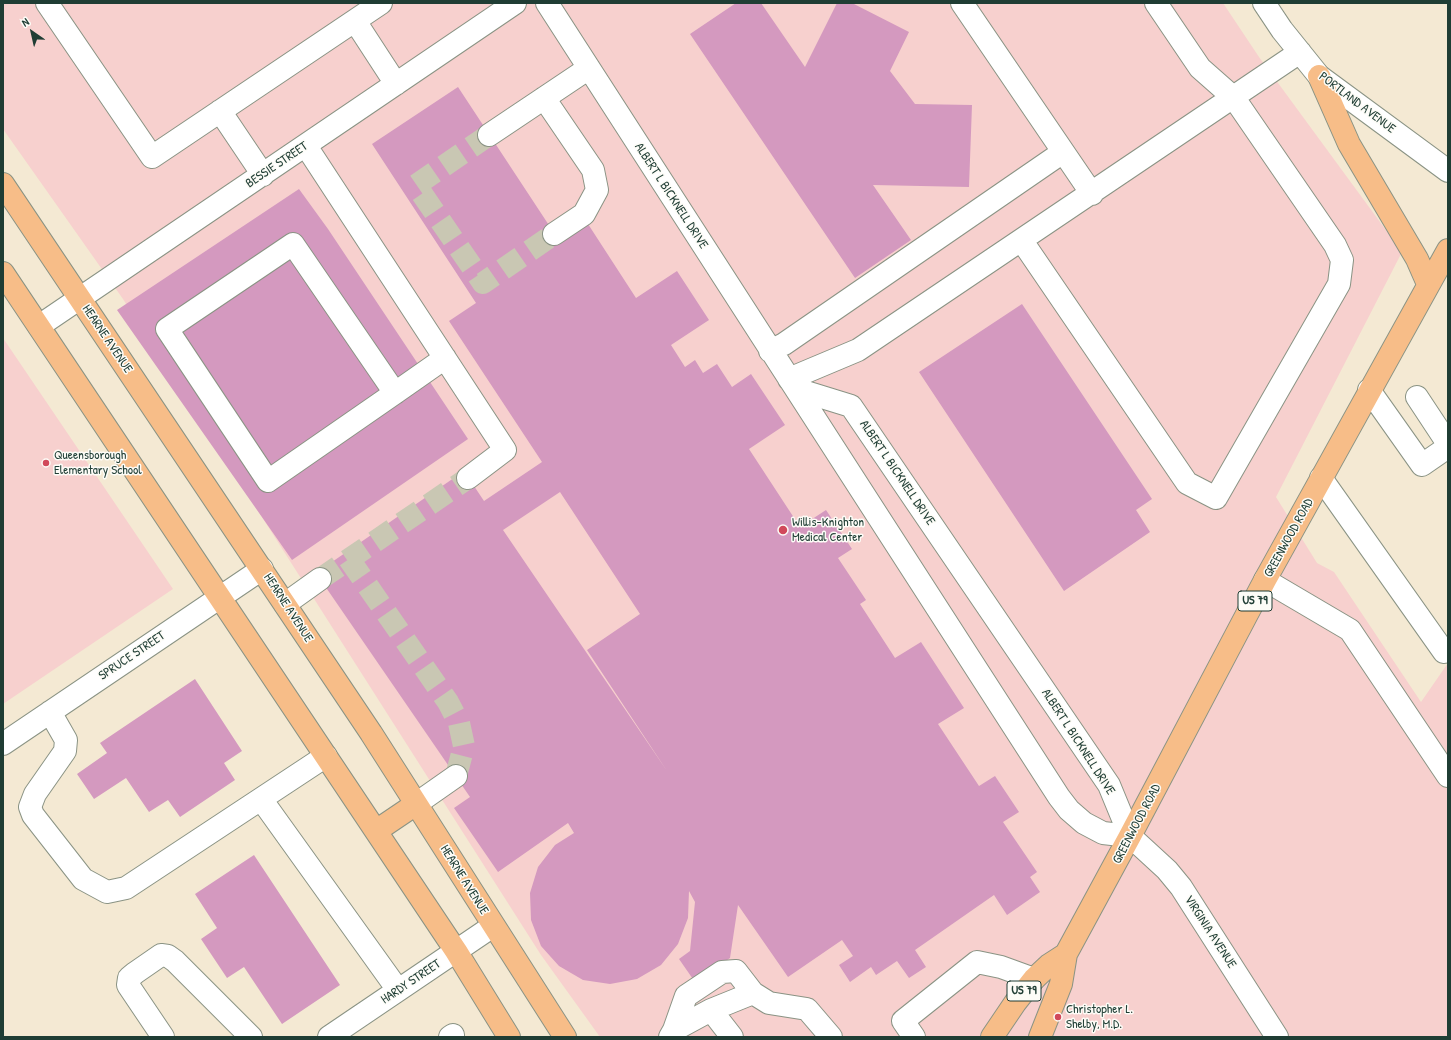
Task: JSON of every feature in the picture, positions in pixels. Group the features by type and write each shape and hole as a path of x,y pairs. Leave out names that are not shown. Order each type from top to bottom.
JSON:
{"main road":[{"path":"1319,76 1349,144 1417,259 1428,284"},
{"name":"HEARNE AVENUE","path":"3,184 371,733 565,1037"},
{"name":"GREENWOOD ROAD","path":"1040,1037 1061,984 1066,954 1265,580 1448,250"},
{"path":"3,273 456,951 509,1037"},
{"path":"376,831 416,804"},
{"name":"GREENWOOD ROAD","path":"992,1037 1014,1003 1034,979 1049,965 1066,954"}],"street":[{"path":"48,3 152,157 382,3"},
{"name":"BESSIE STREET","path":"39,326 515,3"},
{"name":"ALBERT L BICKNELL DRIVE","path":"547,3 770,351 1069,810 1084,823 1104,833 1130,836 1109,785 851,406 792,384"},
{"path":"962,3 1092,194"},
{"path":"1022,241 1187,483 1216,498 1340,284 1342,260 1335,245 1234,98 1200,68 1156,3"},
{"name":"PORTLAND AVENUE","path":"1264,3 1319,76 1448,171"},
{"path":"355,21 396,84"},
{"path":"792,384 858,350 1092,194 1300,52"},
{"path":"489,135 589,68"},
{"path":"544,98 593,170 597,190 584,214 554,234"},
{"path":"220,111 263,175"},
{"path":"306,146 505,450 468,478"},
{"path":"770,351 784,344 1063,152"},
{"path":"395,393 293,244 167,329 268,481 395,393 445,358"},
{"path":"1370,390 1422,465 1448,447"},
{"path":"1417,397 1448,444"},
{"path":"1321,478 1444,652"},
{"name":"SPRUCE STREET","path":"3,744 262,569"},
{"path":"285,604 320,579"},
{"path":"1265,580 1350,630 1448,776"},
{"path":"50,712 66,740 65,751 35,794 30,808 33,815 83,880 96,888 107,892 126,888 326,756"},
{"path":"416,804 456,776"},
{"path":"261,800 398,990"},
{"name":"VIRGINIA AVENUE","path":"1130,836 1167,870 1181,887 1278,1037"},
{"name":"HARDY STREET","path":"329,1037 493,926"},
{"path":"163,1037 128,985 129,978 161,955 168,956 175,961 251,1037"},
{"path":"914,1037 903,1021 977,962 1002,967 1034,979"},
{"path":"672,1034 686,996 722,972 736,971 753,993 768,1003 808,1009 831,1037"},
{"path":"672,1034 711,1010 753,993"},
{"path":"711,1010 732,1037"}],"shaded area":[{"name":"Willis-Knighton Medical Center","path":"3,3 1223,3 1259,57 1402,252 1276,497 1317,563 1334,572 1421,702 1448,663 1448,1037 600,1037 541,955 123,299 3,129"},
{"name":"Queensborough Elementary School","path":"3,338 173,589 3,704"}],"building":[{"path":"736,3 761,3 805,67 837,3 852,3 909,32 890,71 915,104 972,105 969,187 873,185 911,240 855,278 690,34"},
{"path":"458,87 560,242 588,224 636,298 677,271 709,320 671,345 685,367 695,360 703,373 717,364 732,387 751,374 785,425 749,449 800,527 826,510 852,549 838,558 866,600 860,604 895,658 921,642 964,708 938,724 979,786 995,776 1019,812 1003,822 1037,872 1030,877 1040,892 1007,915 994,895 915,950 926,967 909,978 897,961 876,975 871,967 850,982 839,965 853,956 842,940 788,977 738,905 730,958 695,982 679,959 690,951 695,902 689,891 688,918 678,944 661,965 637,979 610,984 583,980 559,966 541,946 531,920 530,893 538,867 555,845 574,833 568,823 498,872 454,808 470,797 316,573 464,471 484,501 542,462 449,321 476,303 372,144","holes":["560,492 640,614 587,650 667,771 503,530"]},
{"path":"299,189 328,229 468,439 292,560 117,310"},
{"path":"1022,304 1152,499 1136,510 1150,532 1064,591 919,372"},
{"path":"195,679 242,751 224,763 235,780 180,817 168,800 149,812 126,778 94,799 77,774 107,753 100,743"},
{"path":"254,855 340,985 282,1024 244,967 227,978 201,939 217,928 195,894"}],"tunnel":[{"path":"489,135 416,185 483,283 554,234"},
{"path":"320,579 468,478"},
{"path":"349,559 448,702 459,723 464,746 456,776"}],"place":[{"name":"Queensborough Elementary School","path":"46,463"},
{"name":"Willis-Knighton Medical Center","path":"783,530"},
{"name":"Christopher L. Shelby, M.D.","path":"1058,1017"}]}
